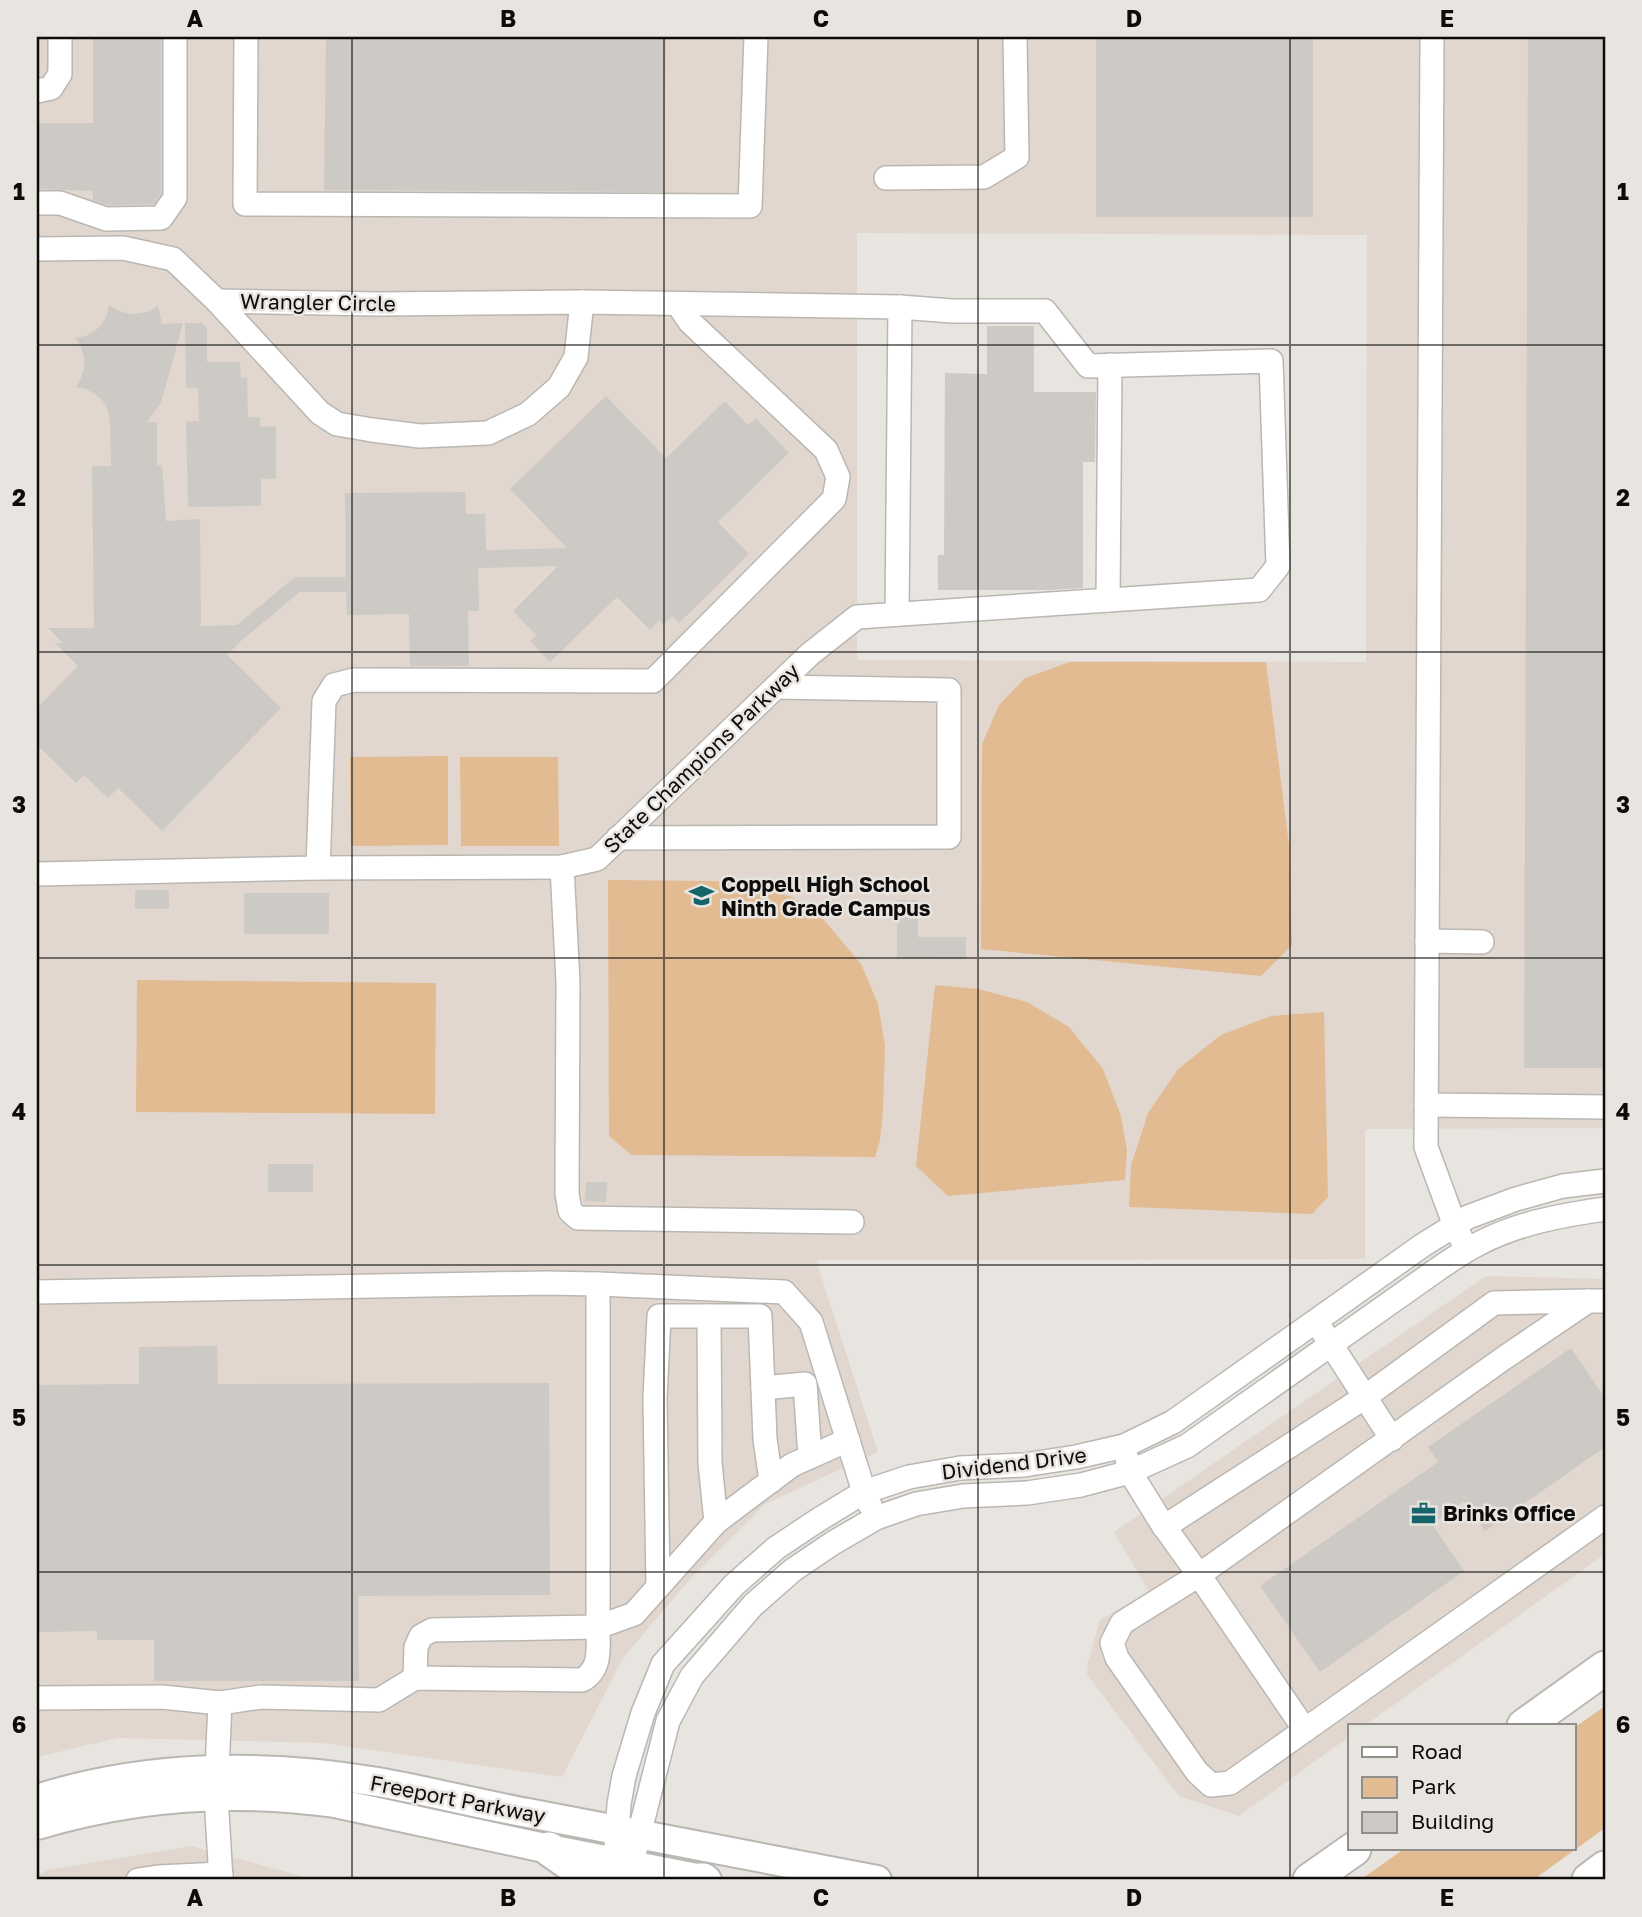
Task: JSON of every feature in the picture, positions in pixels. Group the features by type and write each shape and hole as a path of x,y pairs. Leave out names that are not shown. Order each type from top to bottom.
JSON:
{"highway":[{"path":"1527,1724 1605,1668"},
{"path":"549,1849 579,1870 586,1880"},
{"path":"1310,1880 1352,1850"},
{"path":"1589,1880 1605,1868"}],"main road":[{"name":"Freeport Parkway","path":"37,1799 123,1778 183,1771 216,1783 268,1796 335,1803 549,1849 624,1859 877,1880"},
{"name":"Freeport Parkway","path":"37,1825 130,1804 188,1796 216,1783 314,1773 379,1782 464,1801 624,1859 703,1880"}],"street":[{"path":"37,91 51,88 60,74 60,37"},
{"path":"37,203 60,203 106,219 161,218 175,198 175,37"},
{"path":"246,37 245,204 750,206 756,37"},
{"path":"886,178 984,177 1017,157 1015,37"},
{"path":"1432,37 1426,1147 1455,1226 1468,1250"},
{"path":"37,249 122,248 173,259 216,301"},
{"name":"Wrangler Circle","path":"216,301 320,413 337,424 420,436 488,433 528,414 559,387 576,357 582,302"},
{"name":"Wrangler Circle","path":"216,301 377,304 582,302 900,307 952,312 1045,311 1088,366 1110,365"},
{"path":"318,868 324,701 334,685 354,680 653,681 834,499 838,477 827,450 690,322 678,304"},
{"path":"897,614 900,307"},
{"name":"State Champions Parkway","path":"37,874 318,868 562,867 597,859 810,654 857,617 1259,590 1278,566 1271,361 1110,365"},
{"path":"1104,600 1110,365"},
{"path":"618,838 949,837 949,690 776,687"},
{"path":"562,867 568,982 567,1194 570,1211 578,1218 852,1223"},
{"path":"1427,942 1482,942"},
{"path":"1426,1105 1605,1107"},
{"name":"Dividend Drive","path":"624,1859 624,1776 643,1713 663,1664 734,1585 776,1548 864,1492 909,1477 947,1470 1024,1465 1124,1446 1173,1422 1423,1245 1468,1217 1563,1186 1605,1181"},
{"name":"Dividend Drive","path":"624,1859 668,1721 692,1676 753,1605 793,1570 833,1543 876,1518 928,1502 1081,1485 1130,1472 1187,1446 1480,1242 1525,1225 1569,1214 1605,1209"},
{"path":"37,1292 598,1284 783,1292 811,1322 864,1492 876,1518"},
{"path":"37,1698 162,1697 220,1703 261,1697 379,1700 415,1678 582,1680 591,1675 598,1662 598,1284"},
{"path":"1164,1527 1365,1397 1494,1303 1597,1301"},
{"path":"1597,1301 1504,1358 1199,1575 1122,1623 1112,1643 1117,1658 1197,1772 1211,1786 1230,1783 1605,1517"},
{"path":"658,1586 655,1398 659,1316 760,1316 765,1440 771,1480"},
{"path":"709,1316 710,1463 716,1522"},
{"path":"1315,1321 1392,1439"},
{"path":"763,1388 805,1384 810,1457"},
{"path":"415,1678 416,1647 421,1636 432,1630 598,1627 634,1614 716,1522 792,1465 848,1440"},
{"path":"1124,1446 1130,1472 1164,1527 1306,1730"},
{"path":"138,1880 159,1877 221,1877 216,1783 220,1703"}],"shaded area":[{"path":"37,37 1605,37 1605,1128 1365,1129 1365,1259 816,1260 878,1452 765,1504 691,1578 623,1658 562,1777 323,1743 118,1738 37,1757","holes":["857,233 1367,235 1366,662 857,660"]},
{"path":"1486,1276 1605,1279 1605,1554 1367,1724 1348,1724 1348,1737 1239,1816 1179,1796 1087,1674 1100,1620 1149,1592 1114,1532"},
{"path":"191,1846 316,1880 37,1880 37,1876 48,1870"}],"green space":[{"path":"1070,662 1266,662 1289,845 1292,945 1261,976 981,949 982,744 999,705 1025,678"},
{"path":"448,756 448,845 351,846 350,757"},
{"path":"460,757 558,757 559,846 461,846"},
{"path":"608,880 747,884 792,897 824,920 861,964 878,1004 885,1045 883,1111 875,1157 631,1155 609,1136"},
{"path":"137,980 436,983 435,1114 136,1112"},
{"path":"935,985 978,989 1027,1002 1069,1027 1103,1069 1121,1116 1127,1150 1125,1180 948,1196 916,1166"},
{"path":"1324,1012 1328,1197 1312,1214 1129,1207 1131,1165 1148,1113 1178,1069 1221,1035 1271,1016"},
{"path":"1605,1706 1605,1828 1576,1849 1576,1727"},
{"path":"1403,1850 1575,1850 1533,1880 1360,1880"}],"building":[{"path":"93,37 161,37 161,194 154,204 108,205 93,200 93,191 37,189 37,123 93,123"},
{"path":"326,37 666,37 664,192 324,190"},
{"path":"1096,37 1313,37 1313,217 1096,217"},
{"path":"1528,37 1605,37 1605,1068 1524,1068"},
{"path":"109,305 121,312 134,314 147,312 158,306 162,324 183,323 161,403 147,422 157,422 157,465 162,465 166,521 200,519 201,626 237,625 295,577 346,577 345,493 465,492 466,514 485,514 486,550 567,548 510,489 606,396 666,458 725,401 748,425 756,418 789,453 718,522 749,554 679,623 672,616 663,625 660,620 650,630 617,597 550,662 530,641 536,635 513,611 558,566 478,568 479,611 468,611 469,666 410,666 409,614 347,615 346,592 300,592 227,655 281,708 162,831 118,788 108,798 84,775 76,783 37,745 37,708 78,666 55,643 63,643 48,628 94,628 92,466 111,466 110,424 108,410 103,401 86,389 76,387 84,368 84,357 75,338 95,331 107,315"},
{"path":"185,323 202,323 207,328 207,362 240,362 241,378 247,377 248,417 260,417 260,427 276,426 276,479 261,479 261,506 188,507 186,422 199,421 198,388 186,388"},
{"path":"987,326 1034,326 1034,392 1096,392 1095,462 1083,462 1083,588 938,590 938,555 944,555 945,373 987,374"},
{"path":"135,890 169,890 169,909 135,909"},
{"path":"244,893 329,893 329,934 244,934"},
{"path":"897,900 918,900 918,937 966,937 966,959 897,958"},
{"path":"268,1164 313,1164 313,1192 268,1192"},
{"path":"586,1182 607,1182 606,1202 585,1201"},
{"path":"217,1346 218,1384 549,1383 550,1595 358,1596 359,1681 154,1681 154,1640 97,1640 97,1631 37,1632 37,1385 139,1384 139,1347"},
{"path":"1571,1348 1605,1398 1605,1447 1485,1531 1464,1501 1432,1524 1464,1571 1320,1672 1260,1586 1438,1462 1428,1447"}],"place":[{"name":"Coppell High School Ninth Grade Campus","path":"701,896"},
{"name":"Brinks Office","path":"1423,1513"}]}
